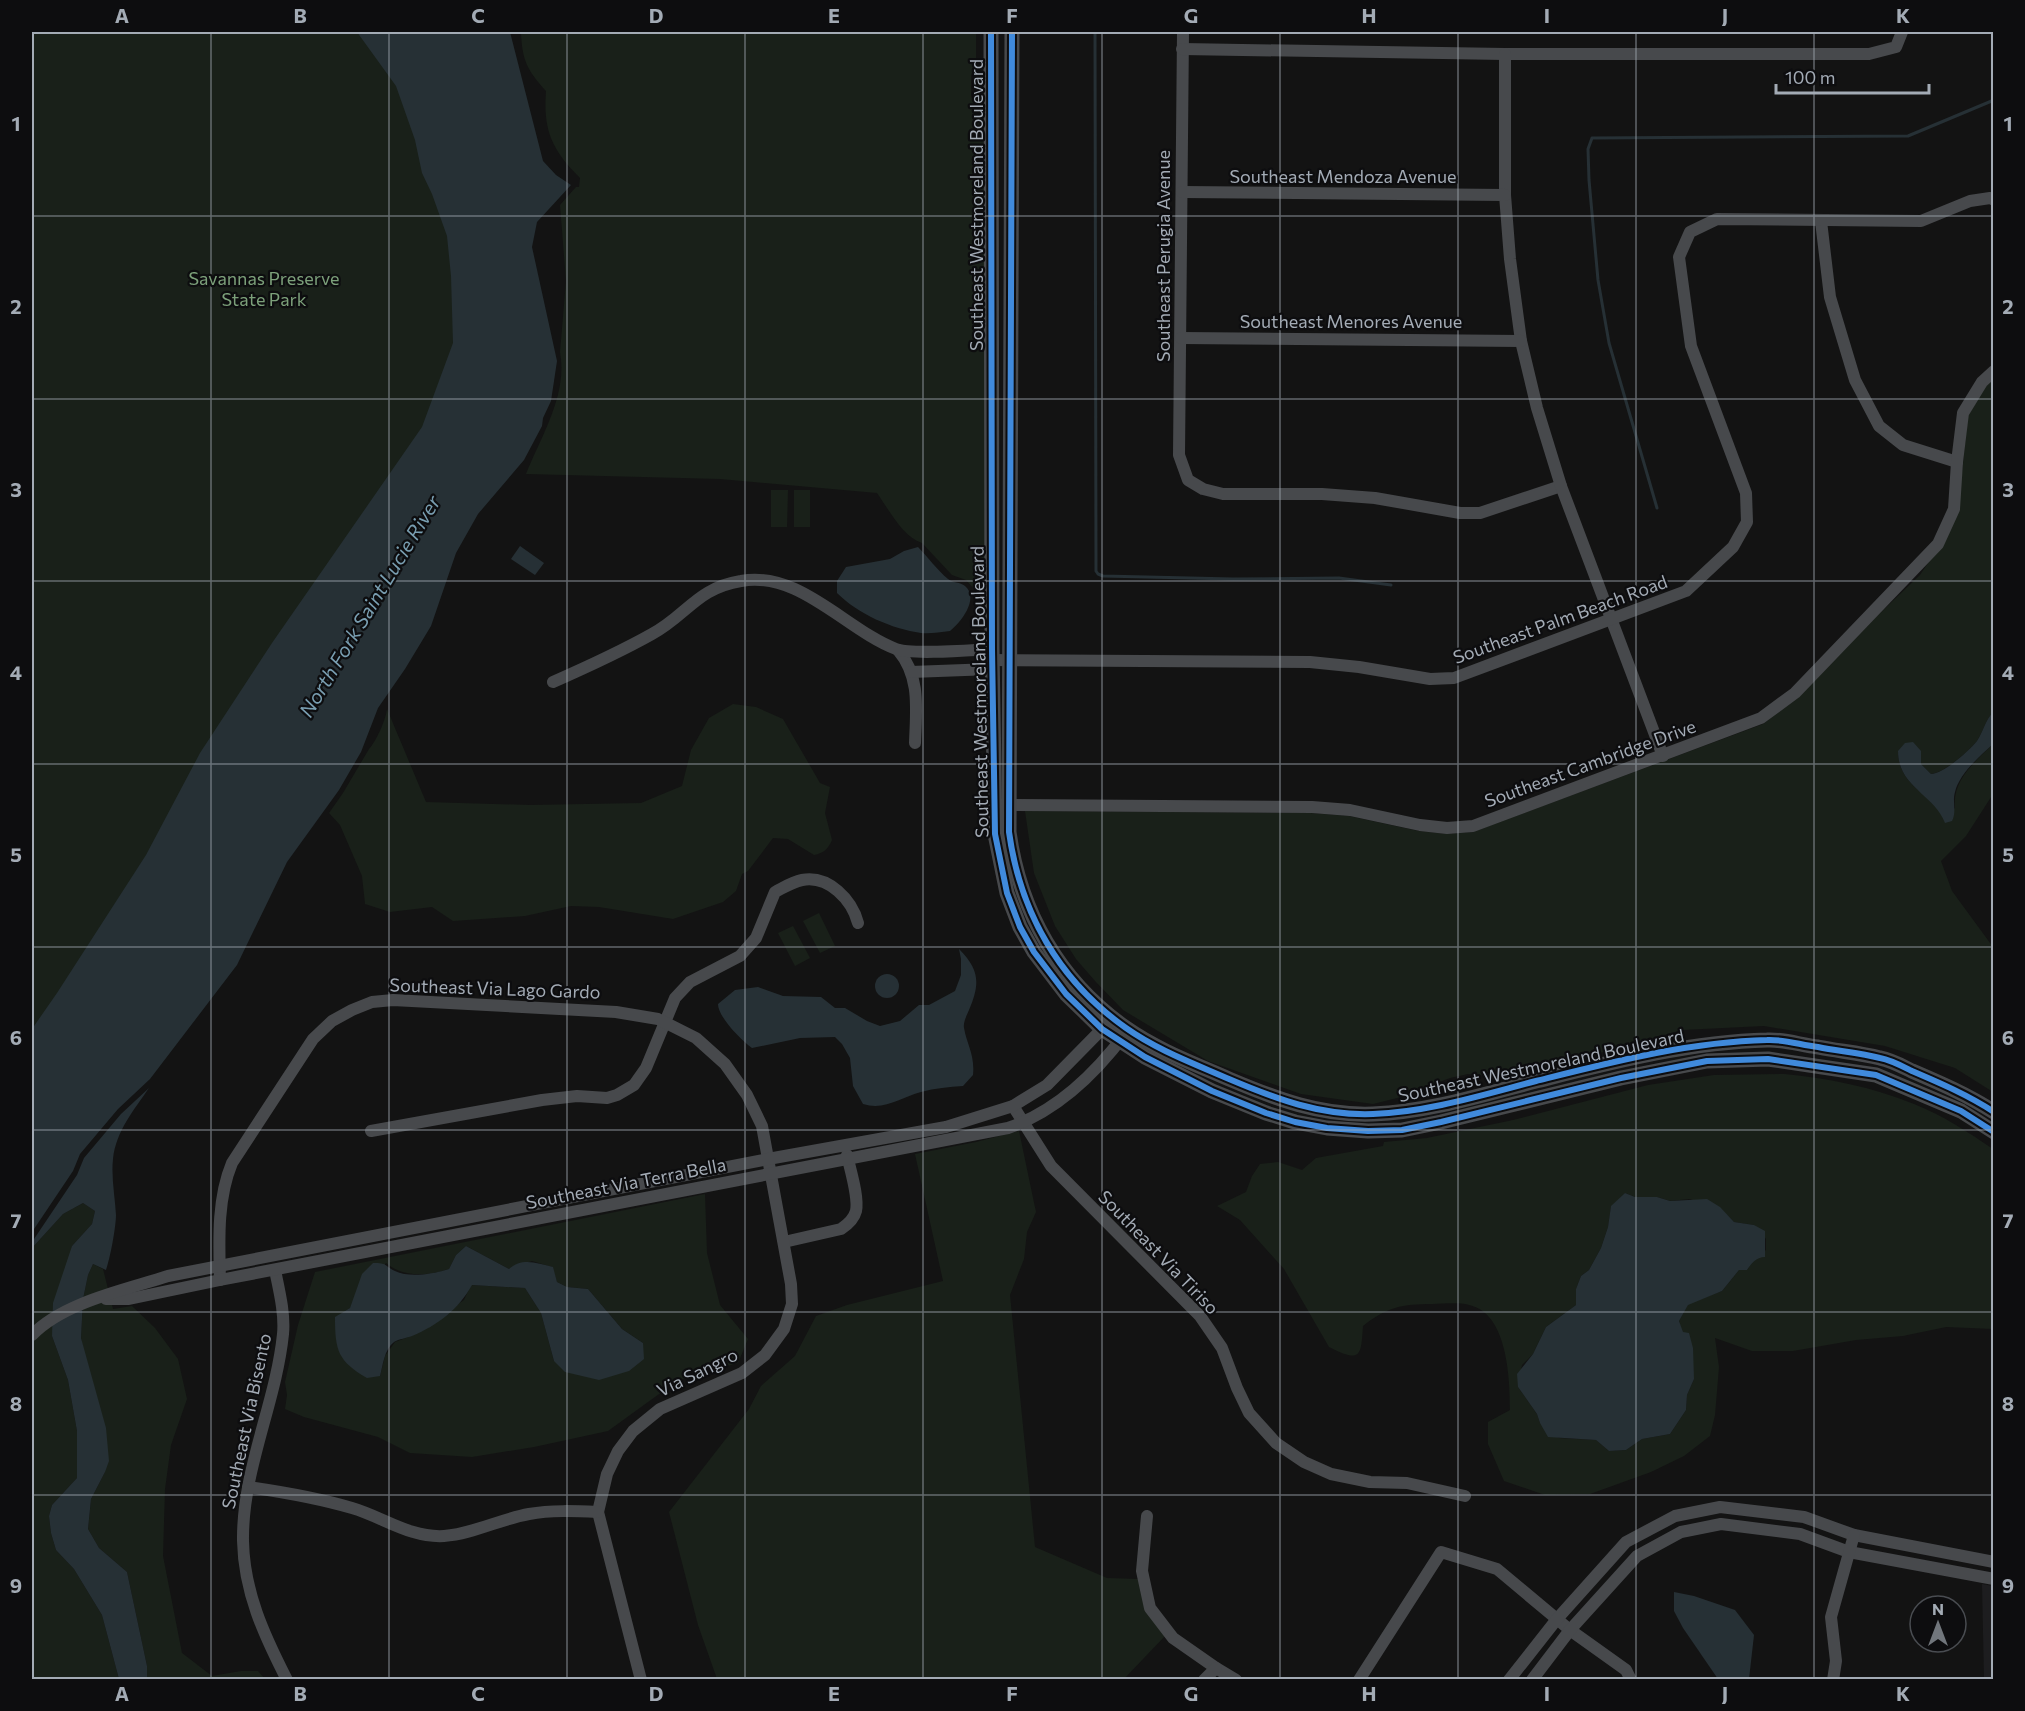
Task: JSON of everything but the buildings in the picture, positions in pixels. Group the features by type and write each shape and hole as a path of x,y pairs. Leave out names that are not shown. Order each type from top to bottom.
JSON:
{"street":[{"name":"Southeast Westmoreland Boulevard","path":"991,32 992,660 1001,805"},
{"name":"Southeast Westmoreland Boulevard","path":"1012,32 1009,659 1001,805 995,834 1007,893 1020,927 1034,952 1066,994 1107,1024 1212,1090 1266,1113 1295,1122 1328,1128 1368,1131 1402,1130 1621,1078 1707,1061 1768,1059 1876,1075 1961,1111 1994,1132"},
{"name":"Southeast Perugia Avenue","path":"1183,32 1179,455 1188,480 1203,489 1223,494 1322,494 1375,498 1460,513 1480,513 1561,486"},
{"path":"1182,49 1505,54 1869,54 1896,46 1902,32"},
{"path":"1505,54 1504,195 1521,341 1537,408 1561,486 1663,756"},
{"name":"Southeast Mendoza Avenue","path":"1182,192 1504,195"},
{"name":"Southeast Palm Beach Road","path":"992,660 1310,662 1359,667 1430,679 1454,678 1686,591 1733,547 1747,522 1746,493 1691,346 1679,257 1690,232 1717,219 1921,221 1970,201 1990,198 1994,200"},
{"path":"1821,221 1830,297 1855,380 1879,426 1902,445 1957,462"},
{"name":"Southeast Menores Avenue","path":"1181,338 1521,341"},
{"name":"Southeast Cambridge Drive","path":"1001,805 1312,807 1350,810 1420,825 1448,828 1473,826 1761,718 1795,693 1938,544 1954,509 1963,413 1982,382 1994,371"},
{"path":"554,682 653,634 677,618 691,603 708,591 747,580 765,580 797,590 867,634 898,650 992,660"},
{"path":"898,650 911,672 916,698 915,743"},
{"path":"911,672 992,660"},
{"path":"371,1131 552,1098 577,1096 607,1098 617,1095 634,1085 646,1068 675,998 690,982 740,956 756,938 775,892 803,880 818,881 834,888 854,910 858,923"},
{"name":"Southeast Via Lago Gardo","path":"220,1280 221,1199 232,1163 313,1039 332,1022 372,1002 393,1000 616,1012 657,1019 696,1038 724,1064 747,1095 762,1126 768,1159"},
{"name":"Southeast Via Terra Bella","path":"32,1335 61,1313 168,1276 768,1159 946,1127 1013,1106 1047,1085 1107,1024"},
{"name":"Southeast Westmoreland Boulevard","path":"1124,1035 1154,1045 1296,1106 1329,1112 1370,1114 1399,1112 1449,1103 1623,1059 1710,1044 1771,1040 1882,1058 1968,1095 1994,1112"},
{"name":"Southeast Via Terra Bella","path":"96,1299 129,1299 1008,1128 1023,1123 1054,1106 1079,1086 1124,1035"},
{"name":"Southeast Via Tiriso","path":"1013,1106 1051,1166 1200,1316 1222,1347 1249,1413 1276,1443 1304,1462 1331,1474 1370,1482 1407,1483 1465,1496"},
{"path":"784,1242 841,1229 849,1224 856,1212 845,1145"},
{"name":"Via Sangro","path":"598,1512 611,1466 618,1451 633,1431 660,1409 742,1373 765,1355 784,1329 792,1304 791,1284 768,1159"},
{"name":"Southeast Via Bisento","path":"275,1270 284,1332 248,1487 243,1540 245,1569 253,1603 264,1636 287,1680"},
{"path":"248,1487 284,1492 354,1508 416,1534 444,1536 483,1528 528,1514 598,1512 641,1680"},
{"path":"1720,1507 1721,1524"},
{"path":"1509,1680 1557,1619 1626,1542 1675,1516 1720,1507 1804,1517 1854,1535 1994,1562"},
{"path":"1147,1516 1142,1571 1150,1608 1173,1638 1236,1680"},
{"path":"1532,1680 1570,1630 1637,1556 1681,1532 1721,1524 1800,1534 1849,1552 1993,1575"},
{"path":"1833,1680 1836,1661 1831,1617 1854,1535"},
{"path":"1359,1680 1441,1552 1497,1569 1570,1630 1626,1670 1631,1680"},
{"path":"1204,1680 1216,1668"}],"shaded area":[{"path":"1982,1584 1993,1586 1993,1679 1984,1679"}],"green space":[{"name":"Savannas Preserve State Park","path":"32,32 422,32 488,379 32,1096"},
{"path":"521,32 976,32 976,69 971,75 971,97 983,108 987,588 974,589 966,580 952,575 922,543 903,529 877,493 720,479 526,474 552,415 560,384 560,352 566,281 560,205 576,187 579,187 580,178 562,158 551,139 546,118 546,91 527,64"},
{"path":"1993,379 1993,712 1973,745 1956,761 1936,773 1931,774 1921,764 1921,751 1898,751 1899,763 1903,772 1943,816 1955,808 1957,789 1966,772 1993,744 1993,794 1966,836 1941,861 1952,891 1993,947 1993,1092 1955,1068 1885,1046 1764,1026 1682,1030 1589,1056 1499,1077 1468,1074 1450,1078 1397,1098 1373,1104 1301,1094 1208,1061 1123,1010 1076,959 1055,926 1034,873 1025,811 1311,813 1349,816 1419,831 1447,834 1473,832 1763,724 1799,697 1920,575 1930,560 1962,473 1968,415"},
{"path":"771,490 788,490 787,527 771,527"},
{"path":"794,490 810,490 810,527 794,527"},
{"path":"733,704 756,707 783,719 820,783 830,787 825,813 832,840 823,852 814,855 788,839 773,838 748,871 742,874 736,891 723,902 673,919 599,907 571,906 525,916 453,921 432,907 390,912 365,904 362,876 340,825 329,813 375,741 387,709 426,802 530,805 641,803 682,786 691,750 709,718"},
{"path":"819,913 835,946 820,953 803,921"},
{"path":"793,926 810,958 795,966 778,933"},
{"path":"1784,1074 1866,1088 1935,1113 1993,1149 1993,1329 1946,1327 1903,1336 1856,1340 1793,1351 1752,1351 1715,1338 1719,1367 1715,1415 1710,1436 1684,1456 1651,1472 1590,1494 1545,1495 1504,1481 1488,1444 1488,1422 1510,1410 1510,1397 1504,1349 1492,1321 1482,1311 1469,1305 1456,1303 1395,1308 1363,1326 1358,1354 1348,1355 1340,1352 1329,1347 1284,1269 1240,1220 1217,1206 1246,1192 1260,1164 1278,1162 1302,1170 1316,1158 1383,1146 1384,1142 1427,1138 1513,1120 1648,1085 1714,1075","holes":["1625,1193 1635,1197 1657,1197 1670,1201 1690,1199 1727,1215 1734,1222 1754,1225 1766,1239 1766,1250 1752,1262 1747,1270 1739,1270 1722,1291 1688,1304 1679,1321 1694,1379 1687,1395 1686,1410 1670,1434 1642,1439 1626,1450 1609,1451 1596,1440 1559,1438 1540,1423 1537,1414 1518,1387 1522,1365 1533,1354 1546,1327 1576,1305 1576,1289 1581,1276 1589,1270 1601,1248 1608,1227 1611,1207"]},
{"path":"1019,1131 1036,1212 1027,1232 1024,1259 1010,1295 1035,1547 1107,1578 1138,1579 1165,1636 1123,1680 717,1679 698,1625 669,1512 749,1409 761,1386 795,1356 816,1316 847,1305 943,1281 915,1154"},
{"path":"705,1194 707,1253 720,1305 748,1339 738,1363 677,1381 608,1431 534,1447 472,1457 410,1453 378,1437 304,1417 285,1409 287,1395 285,1382 298,1325 315,1272","holes":["466,1246 509,1269 532,1261 552,1267 557,1282 567,1287 588,1289 622,1329 643,1343 554,1361 541,1313 525,1288 471,1285 464,1300 411,1336 395,1342 385,1356 380,1376 335,1318 350,1308 386,1263 408,1273 433,1273 449,1269 456,1255"]},
{"path":"83,1203 95,1211 92,1224 72,1246 52,1336 68,1380 77,1431 77,1478 52,1505 49,1516 56,1550 74,1569 102,1615 119,1679 32,1679 32,1248 63,1214"},
{"path":"93,1264 103,1269 113,1309 132,1306 155,1328 178,1359 187,1399 171,1445 165,1489 163,1556 182,1653 212,1676 241,1671 258,1671 265,1679 147,1679 147,1666 127,1572 99,1548 88,1529 91,1499 105,1472 81,1338 83,1299"}],"water":[{"name":"North Fork Saint Lucie River","path":"357,32 510,32 543,161 556,175 571,185 537,222 532,247 557,361 551,401 542,426 524,460 478,514 456,553 431,626 378,708 361,752 339,790 287,862 237,965 150,1079 118,1109 80,1154 73,1171 32,1232 32,1029 146,855 200,753 272,643 422,427 453,343 447,236 422,173 415,140 396,86"},
{"path":"520,546 544,563 535,575 511,559"},
{"path":"918,547 948,579 965,586 969,591 967,610 950,631 924,633 899,628 865,614 837,593 837,581 846,567 890,559 904,551"},
{"path":"1993,712 1993,744 1971,766 1957,785 1952,821 1945,823 1940,813 1904,773 1898,751 1905,743 1913,742 1921,751 1921,764 1931,774 1936,773 1955,761 1973,745"},
{"path":"959,949 971,964 976,978 973,1001 964,1026 972,1056 973,1075 963,1086 926,1091 886,1105 863,1104 853,1086 850,1058 835,1037 800,1038 752,1048 731,1028 719,1009 718,1004 735,990 758,987 783,996 821,997 835,1008 845,1008 880,1026 900,1021 919,1005 929,1005 955,991 961,975"},
{"path":"882,974 892,974 899,981 899,991 892,998 882,998 875,991 875,981"},
{"path":"149,1088 126,1121 115,1149 112,1173 115,1227 106,1270 93,1264 88,1275 83,1299 81,1338 106,1428 109,1461 91,1499 88,1529 99,1548 127,1572 147,1666 147,1679 119,1679 102,1615 74,1569 56,1550 49,1516 52,1505 77,1478 77,1431 68,1380 52,1336 53,1303 72,1246 92,1224 95,1211 83,1203 63,1214 32,1248 32,1242 77,1175 84,1158 121,1114"},
{"path":"1625,1193 1635,1197 1657,1197 1670,1201 1707,1199 1720,1207 1734,1222 1754,1225 1765,1231 1765,1257 1756,1260 1747,1270 1739,1270 1722,1291 1688,1305 1679,1321 1683,1332 1689,1333 1693,1348 1694,1379 1687,1395 1686,1410 1670,1434 1642,1439 1626,1450 1609,1451 1596,1440 1548,1437 1537,1414 1518,1387 1517,1374 1533,1354 1546,1327 1576,1305 1576,1289 1581,1276 1589,1270 1601,1248 1608,1227 1611,1206"},
{"path":"466,1246 509,1269 524,1262 553,1267 557,1282 567,1287 588,1289 622,1329 643,1343 644,1359 629,1371 599,1380 565,1372 554,1361 541,1313 525,1288 472,1285 454,1309 439,1322 412,1336 394,1342 384,1358 380,1376 367,1378 344,1360 337,1347 335,1317 350,1308 362,1274 373,1263 383,1264 395,1271 407,1274 443,1271 449,1269 456,1255"},
{"path":"1674,1592 1694,1596 1735,1610 1754,1635 1749,1679 1718,1679 1674,1611"}],"waterway":[{"path":"1095,32 1096,571 1103,576 1233,579 1339,578 1391,585"},
{"path":"1657,508 1609,343 1598,280 1589,180 1588,149 1592,138 1908,136 1994,100"}],"cycle path":[{"path":"991,32 992,649 995,834 1007,893 1020,927 1034,952 1066,994 1102,1029 1145,1057 1212,1091 1266,1113 1295,1122 1327,1128 1368,1131 1402,1130 1621,1078 1707,1061 1768,1059 1876,1075 1961,1111 1994,1132"},
{"path":"1012,32 1009,832 1022,890 1033,917 1046,942 1081,989 1126,1028 1163,1050 1264,1093 1299,1105 1335,1112 1373,1114 1414,1110 1650,1054 1708,1045 1773,1040 1888,1060 1954,1090 1994,1112"}]}
